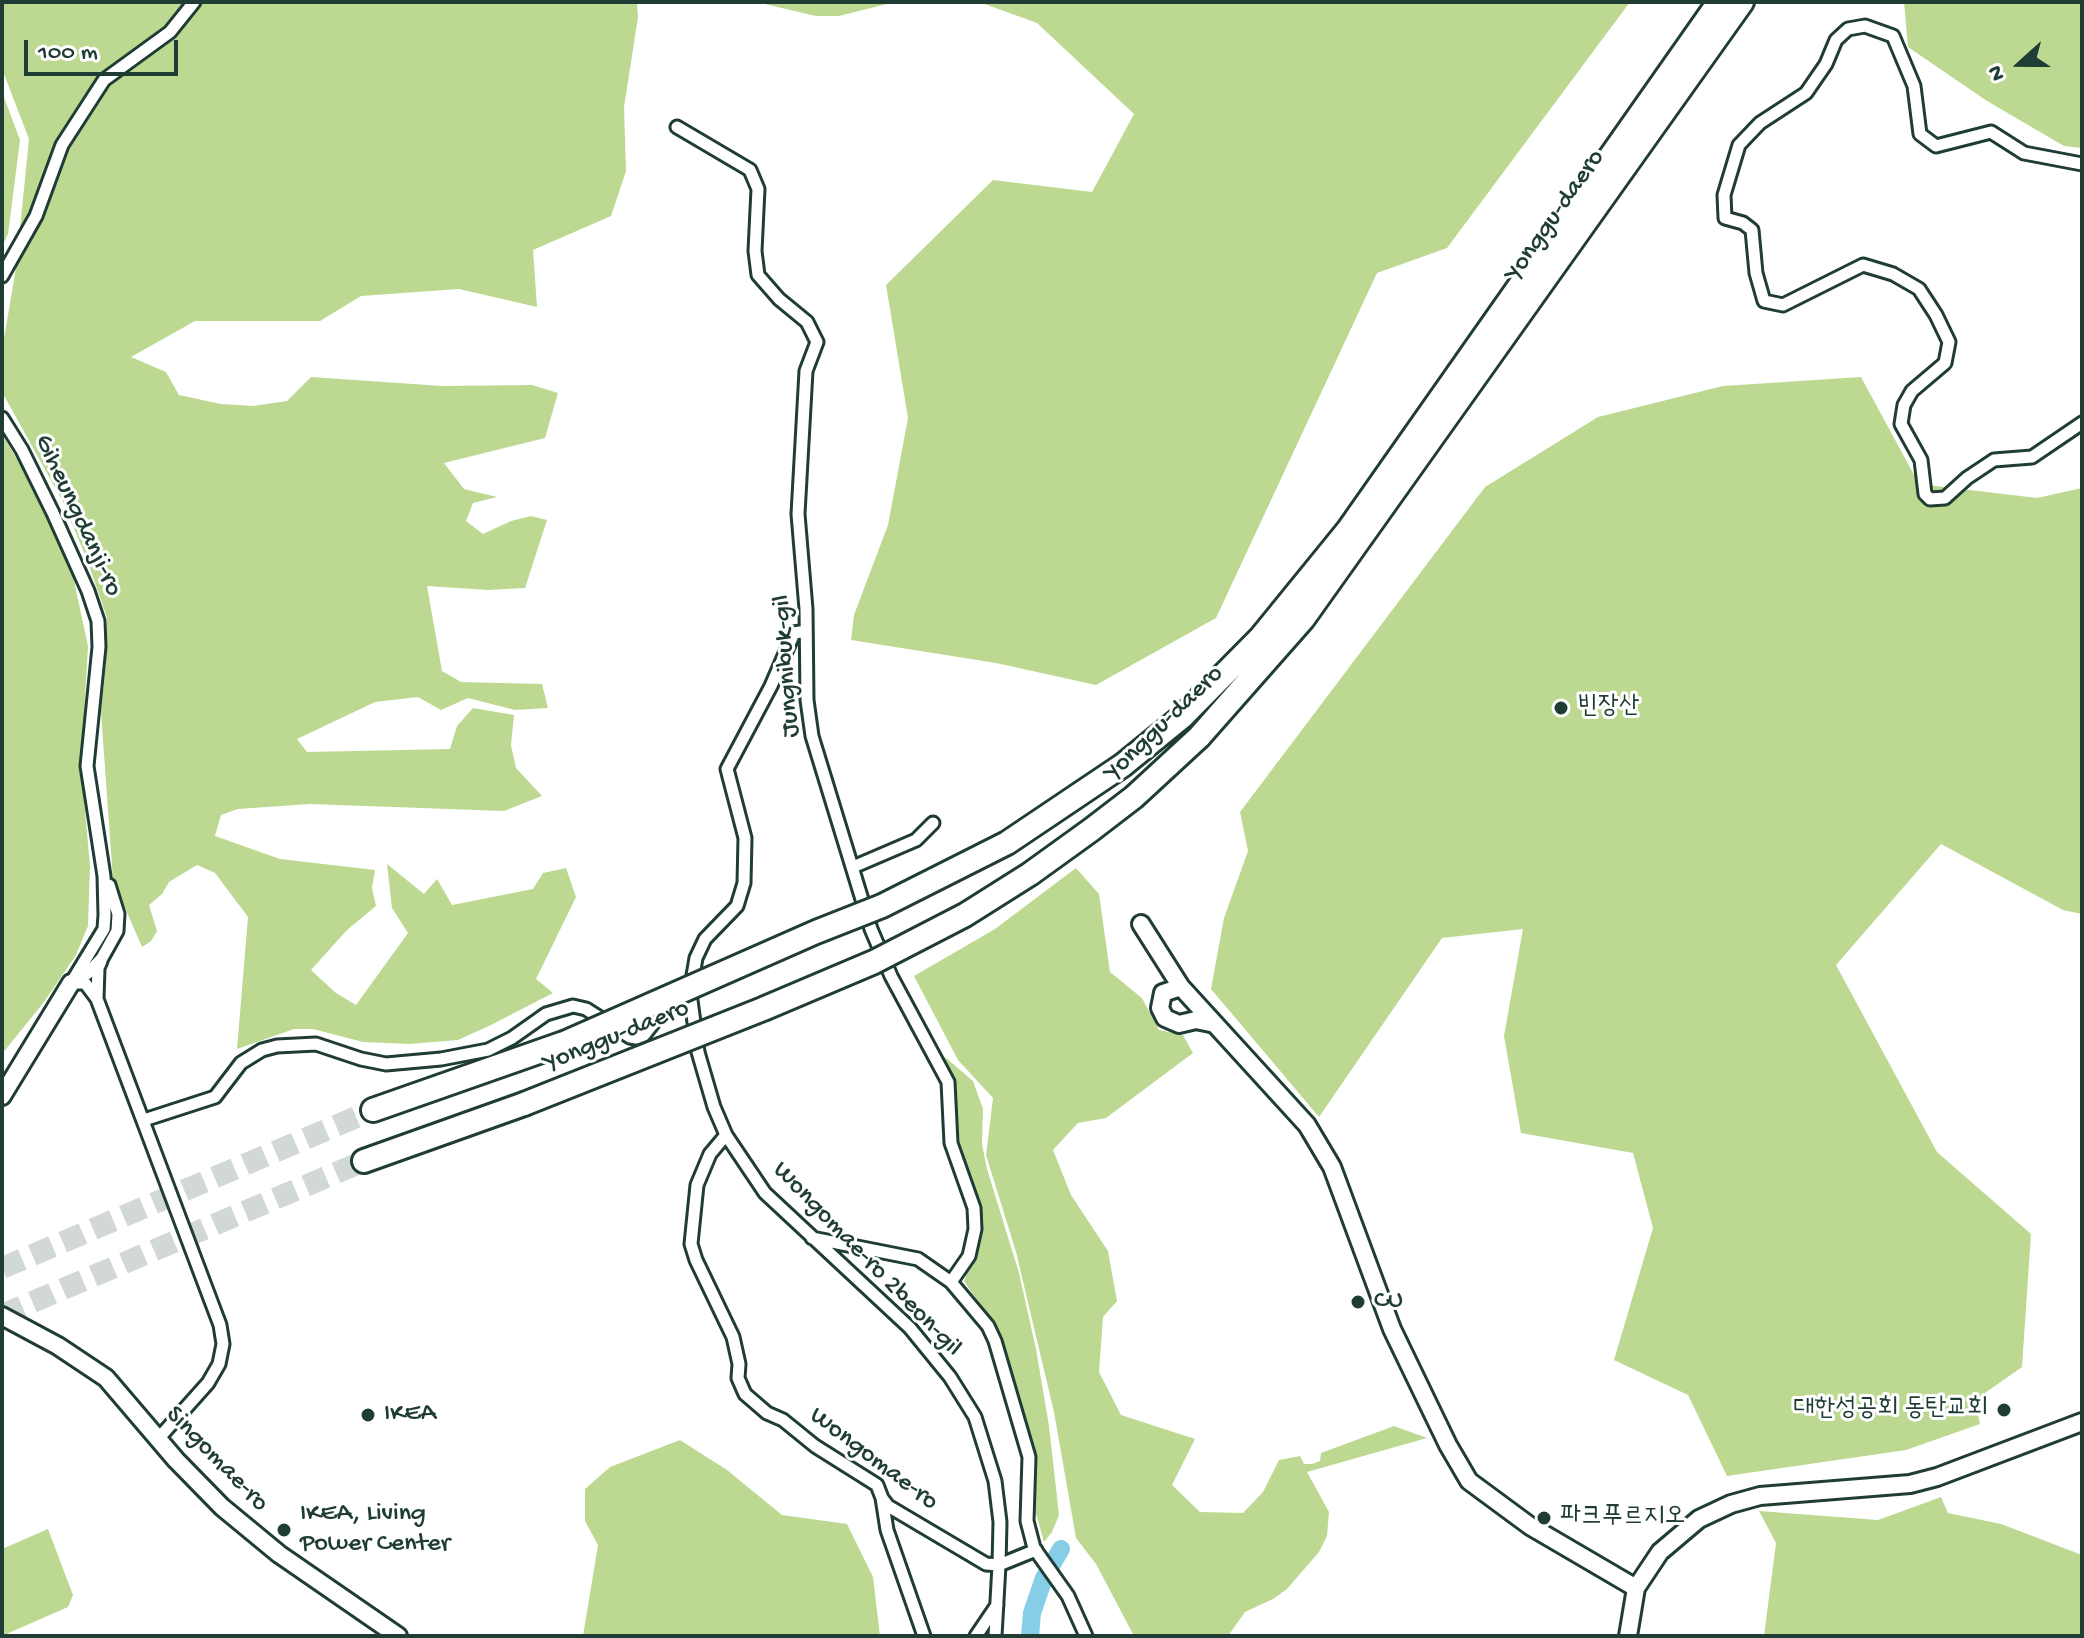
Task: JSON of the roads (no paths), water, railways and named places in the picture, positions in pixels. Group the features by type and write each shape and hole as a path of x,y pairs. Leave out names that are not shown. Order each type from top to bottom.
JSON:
{"highway":[{"name":"Yonggu-daero","path":"373,1110 564,1043 882,906 1007,843 1123,765 1182,717 1261,637 1348,530 1719,2"},
{"name":"Yonggu-daero","path":"364,1161 524,1104 874,962 965,915 1030,874 1134,797 1199,737 1264,666 1320,596 1742,2"}],"street":[{"path":"2,276 36,216 62,145 104,80 170,32 194,2"},
{"path":"2082,164 2024,153 1991,132 1936,146 1920,134 1914,86 1893,36 1865,26 1848,29 1836,40 1826,64 1806,93 1760,123 1739,145 1724,195 1725,218 1743,223 1752,230 1756,273 1764,301 1783,305 1863,265 1893,274 1919,289 1949,342 1945,363 1912,391 1904,405 1901,424 1921,460 1925,494 1930,499 1945,498 1994,460 2032,457 2082,423"},
{"name":"Jungnibuk-gil","path":"677,127 750,170 758,189 755,251 758,275 779,299 807,322 817,342 806,371 798,514 806,631 806,688 812,736 871,929 891,976 948,1082 951,1143 974,1208 975,1229 969,1256 951,1282"},
{"name":"Giheungdanji-ro","path":"2,418 22,450 53,513 98,621 99,647 87,766 104,876"},
{"path":"726,1135 705,1080 690,993 696,958 705,939 737,906 744,883 745,838 727,769 771,686 794,633 806,631"},
{"path":"853,867 916,840 933,823"},
{"path":"97,999 98,968 119,923 109,883 104,876"},
{"path":"5,1086 104,929 104,876"},
{"path":"1141,924 1181,987 1307,1125 1332,1167 1392,1329 1444,1438 1469,1481 1530,1526 1636,1588"},
{"path":"71,983 88,973 102,958"},
{"path":"71,983 85,983 97,999 213,1303 223,1344 219,1364 208,1383 158,1439"},
{"path":"144,1120 215,1097 241,1063 262,1050 277,1046 316,1044 386,1064 441,1059 494,1048 546,1014 573,1006 586,1009 636,1038 644,1035 655,1021 657,993 675,985 690,993"},
{"path":"1181,987 1163,993 1160,1008 1165,1018 1179,1024 1196,1020 1217,1025"},
{"name":"Wongomae-ro 2beon-gil","path":"726,1135 765,1193 910,1328 950,1377 975,1417 995,1481 1000,1522 999,1565"},
{"name":"Wongomae-ro","path":"726,1135 710,1154 697,1185 691,1244 733,1337 739,1364 738,1378 745,1394 767,1413 783,1420 815,1446 877,1485 888,1506 986,1564 999,1565"},
{"path":"812,1238 918,1259 951,1282 988,1326 1029,1457 1027,1521 1038,1552 1063,1588 1086,1636"},
{"name":"Singomae-ro","path":"2,1316 58,1346 106,1378 199,1485 250,1531 398,1636"},
{"path":"1628,1636 1636,1588 1660,1552 1699,1519 1731,1504 1760,1496 1910,1484 1937,1477 2082,1422"},
{"path":"882,1498 887,1530 924,1636"},
{"path":"995,1636 999,1565 1038,1552"},
{"path":"976,1636 999,1601"}],"waterway":[{"path":"1030,1636 1032,1613 1044,1578 1061,1549"}],"tunnel":[{"path":"2,1268 373,1110"},
{"path":"2,1315 364,1161"}],"place":[{"name":"빈장산","path":"1561,708"},
{"name":"CU","path":"1358,1302"},
{"name":"대한성공회 동탄교회","path":"2004,1410"},
{"name":"IKEA","path":"368,1415"},
{"name":"파크푸르지오","path":"1544,1518"},
{"name":"IKEA, Living Power Center","path":"284,1530"}]}
